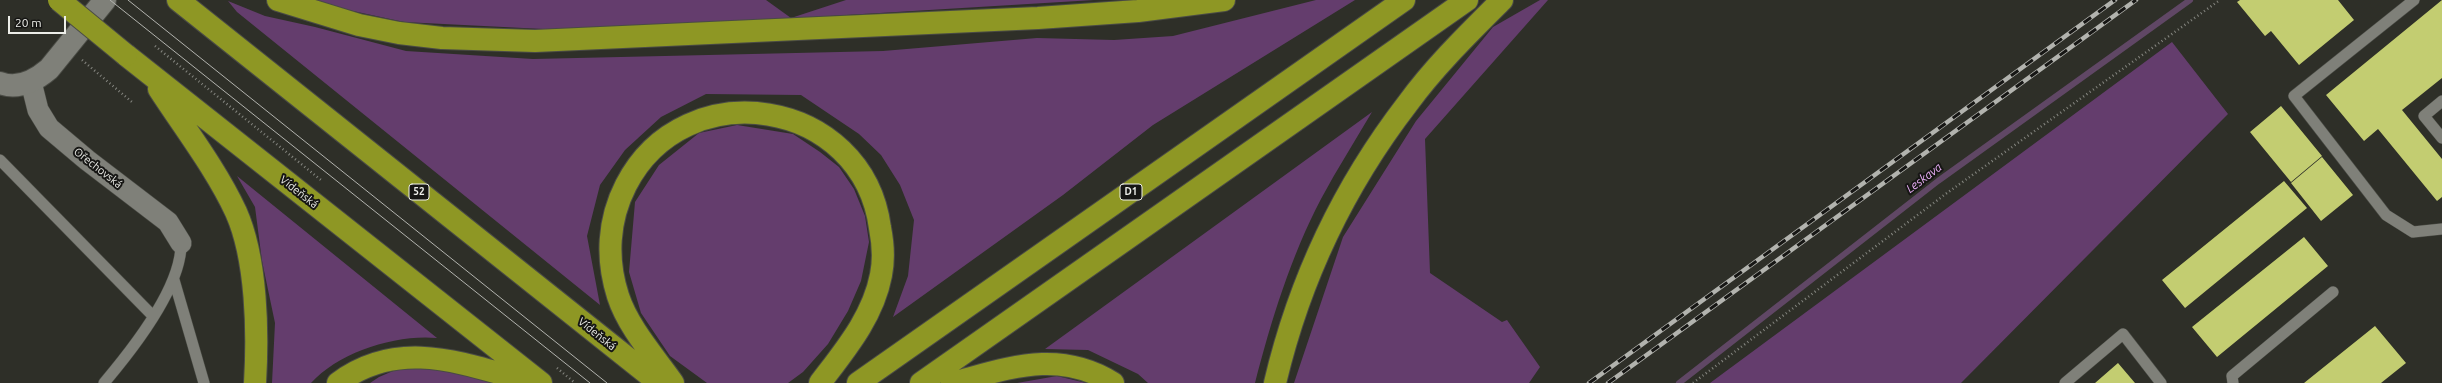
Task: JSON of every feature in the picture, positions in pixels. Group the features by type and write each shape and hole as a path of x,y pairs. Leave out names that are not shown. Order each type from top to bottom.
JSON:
{"highway":[{"name":"Vídeňská","path":"59,0 148,73 541,383"},
{"name":"Vídeňská","path":"178,0 659,383"},
{"path":"278,0 359,25 399,32 442,38 535,41 1038,18 1138,11 1224,0"},
{"name":"D1","path":"858,383 1404,0"},
{"path":"921,383 1467,0"},
{"path":"1275,383 1303,290 1320,249 1363,168 1408,101 1502,0"},
{"path":"148,73 236,214 249,258 257,347 255,383"},
{"path":"673,383 637,331 619,298 610,259 610,236 616,208 630,178 650,153 662,142 696,122 728,113 754,112 794,120 828,139 856,167 867,184 879,220 883,257 881,275 875,296 867,316 852,341 820,383"},
{"path":"338,383 371,364 410,356 447,360 534,383"},
{"path":"952,383 1023,365 1042,363 1073,366 1095,373 1113,383"}],"street":[{"path":"0,83 16,85 31,82 49,69 105,0"},
{"name":"Ořechovská","path":"31,82 38,110 49,128 87,160 168,222 181,243"}],"lane":[{"path":"2414,0 2294,96 2386,215 2414,232 2442,230"},
{"path":"2442,101 2424,116 2442,138"},
{"path":"0,160 154,316"},
{"path":"104,383 154,316 174,280 181,255 181,243"},
{"path":"174,280 204,383"},
{"path":"2233,383 2232,376 2333,292"},
{"path":"2065,383 2123,334 2161,383"}],"path":[{"path":"1693,383 1946,193 2220,0"},
{"path":"155,46 325,184"},
{"path":"78,57 132,102"}],"shaded area":[{"path":"316,0 766,0 791,18 846,0 1094,0 583,31 404,22 339,8"},
{"path":"1316,0 1355,0 1153,125 1063,195 893,317 908,276 914,220 900,185 881,155 859,134 801,95 706,94 661,117 625,150 600,185 587,236 600,305 237,12 228,1 265,16 315,27 406,51 533,59 883,51 1037,38 1114,40 1173,36"},
{"path":"1540,0 1548,0 1425,139 1430,273 1502,322 1507,320 1540,367 1529,383 1294,383 1343,237 1416,121 1493,27"},
{"path":"2172,42 2228,114 1961,383 1710,383"},
{"path":"1372,112 1327,188 1300,243 1275,313 1255,383 1148,383 1138,374 1088,350 1045,349"},
{"path":"737,125 793,134 820,152 839,167 854,189 865,216 869,242 861,281 848,311 828,344 803,372 788,383 707,383 670,356 641,313 629,272 635,202 659,165 699,133"},
{"path":"237,176 437,338 404,339 369,347 337,362 311,383 272,383 275,323 262,261 255,207"},
{"path":"407,365 477,377 491,383 370,383 379,377"},
{"path":"1057,376 1086,383 1017,383"}],"building":[{"path":"2240,0 2338,0 2354,20 2299,65 2271,31 2265,36 2237,2"},
{"path":"2442,0 2442,78 2402,110 2442,159 2442,197 2437,201 2378,129 2364,141 2326,95"},
{"path":"2281,106 2322,156 2291,182 2250,132"},
{"path":"2322,157 2353,195 2321,221 2291,183"},
{"path":"2284,181 2307,208 2185,308 2162,280"},
{"path":"2304,237 2328,266 2217,357 2192,327"},
{"path":"2375,326 2406,363 2381,383 2304,383"},
{"path":"2118,363 2135,383 2095,383"}],"waterway":[{"name":"Leskava","path":"1679,383 1938,181 2190,0"}],"tram line":[{"path":"110,0 590,383"},
{"path":"128,0 607,383"}],"railway":[{"path":"1589,383 2115,0"},
{"path":"1608,383 2136,0"}]}
